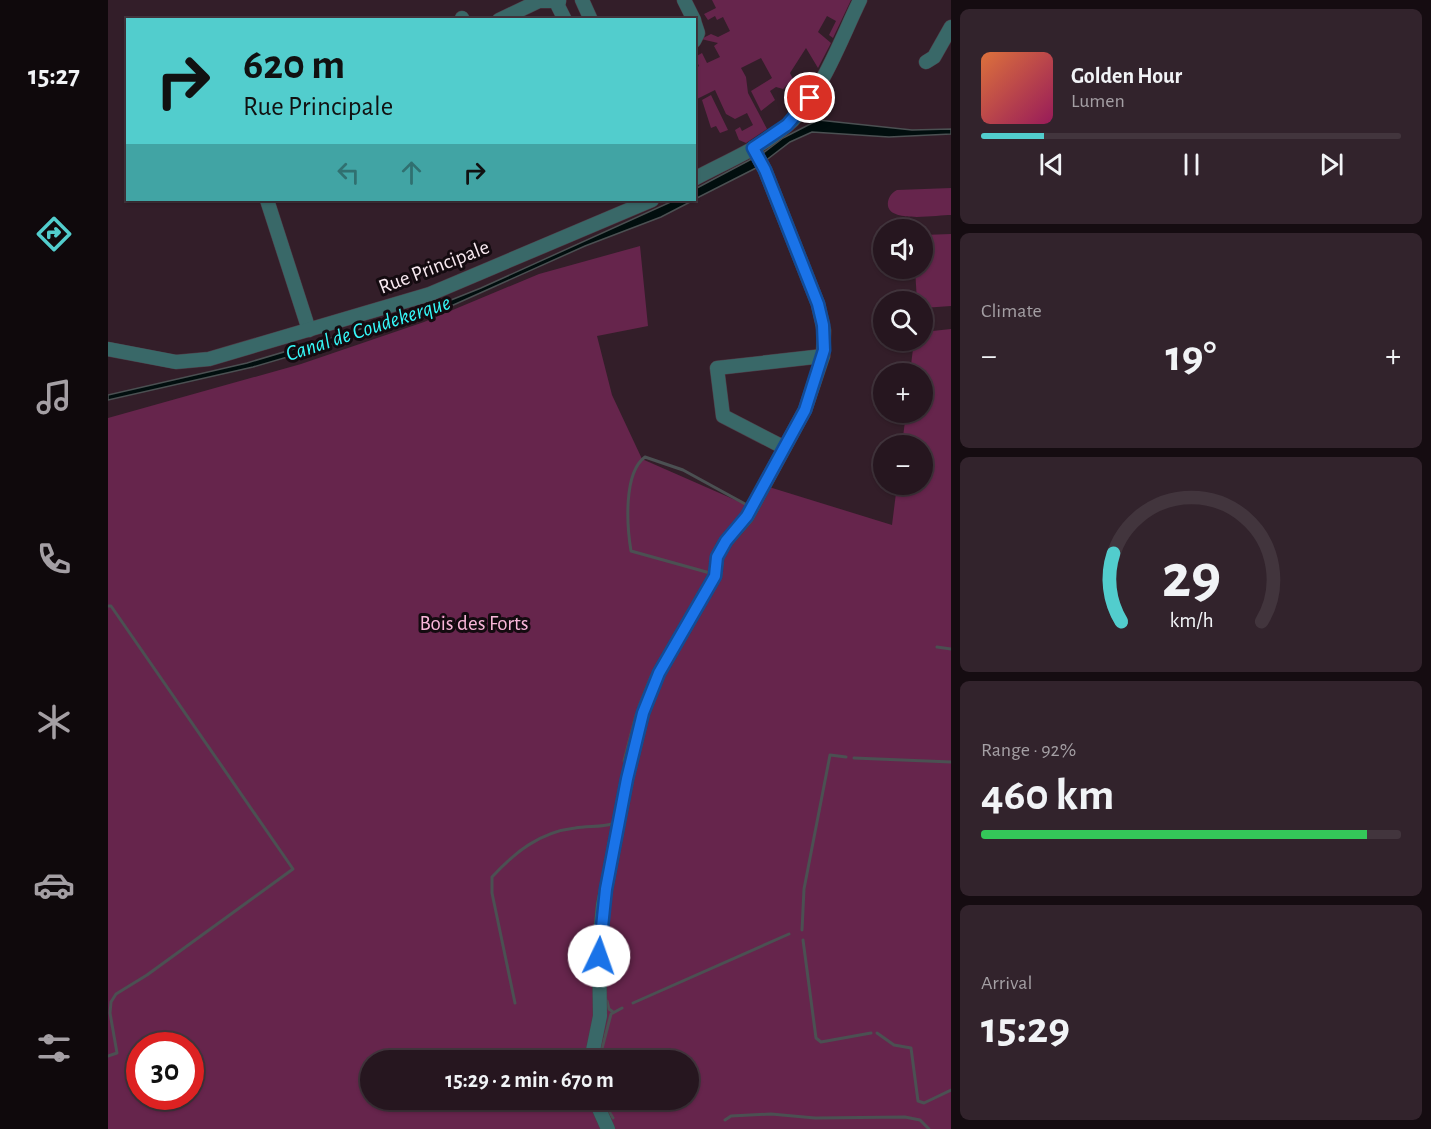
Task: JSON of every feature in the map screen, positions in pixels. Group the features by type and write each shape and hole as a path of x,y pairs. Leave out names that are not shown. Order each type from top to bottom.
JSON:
{"street":[{"path":"582,0 590,18"},
{"path":"684,0 693,18"},
{"path":"696,178 754,150 787,125 806,104 825,72 860,0"},
{"path":"503,18 539,1 559,1 564,18"},
{"path":"926,62 934,57 951,27"},
{"path":"593,1050 600,1016 599,947 603,905 627,779 643,713 659,673 715,576 718,555 730,533 747,516 805,410 823,356 824,338 821,314 764,166 754,150"},
{"path":"267,201 309,330"},
{"name":"Rue Principale","path":"108,349 176,362 205,360 450,287 575,230 649,201"},
{"name":"Rue Principale","path":"108,342 166,354 225,353"},
{"path":"783,447 724,418 717,368 823,356"},
{"path":"599,1110 608,1129"}],"green space":[{"path":"712,0 851,0 833,38 829,35 836,21 827,16 818,32 831,43 818,68 806,48 790,73 793,79 783,89 776,87 770,91 775,100 761,111 751,91 772,78 761,58 741,68 746,77 748,93 767,129 746,143 739,140 735,130 740,127 742,131 753,125 747,113 735,119 726,114 715,90 696,100 696,68 699,66 696,56 702,53 707,63 720,57 714,46 718,43 701,39 711,34 718,37 730,31 723,17 717,20 715,16 708,20 704,14 716,8"},
{"path":"711,95 728,130 720,133 716,126 711,128 702,100"},
{"path":"951,188 951,215 926,217 897,215 888,206 890,196 897,190"},
{"path":"951,234 951,306 933,307 933,291 916,291 916,279 933,279 933,235"},
{"name":"Bois des Forts","path":"640,246 648,326 597,336 612,395 642,459 749,506 769,487 892,525 896,495 933,495 933,435 903,435 905,423 933,423 933,363 911,363 913,351 933,351 933,331 951,329 951,1129 108,1129 108,418 301,364 424,322 539,274"}],"water":[{"path":"818,120 912,130 951,129 951,134 889,137 812,132 790,142 756,168 696,198 696,188 763,153 783,138"},
{"name":"Canal de Coudekerque","path":"673,201 692,201 661,217 585,246 431,315 253,367 108,400 108,395 247,363 431,308 481,288"}],"waterway":[{"path":"710,573 631,551 628,501 633,475 638,465 645,457 683,470 747,505"},
{"path":"108,606 111,606 293,869 147,975 116,994 111,1002 110,1013 117,1053 108,1056"},
{"path":"937,647 951,649"},
{"path":"639,706 651,676"},
{"path":"624,761 636,715"},
{"path":"802,930 804,889 830,755 846,757"},
{"path":"854,758 951,762"},
{"path":"515,1003 492,893 492,877 519,852 550,834 580,827 612,824"},
{"path":"633,1003 789,934"},
{"path":"803,940 816,1038 821,1042 871,1033"},
{"path":"607,1001 609,1009 613,1012"},
{"path":"602,1050 611,1014 622,1008"},
{"path":"877,1033 894,1045 911,1048 918,1101 924,1103 951,1090"},
{"path":"608,1110 613,1118"},
{"path":"725,1120 731,1116 771,1114 815,1118 905,1117 920,1120 929,1129"}],"route":[{"path":"599,956 603,905 627,779 643,713 659,673 715,576 717,557 730,533 747,516 805,410 822,362 824,338 818,304 764,166 753,148 787,125 810,98"}]}
